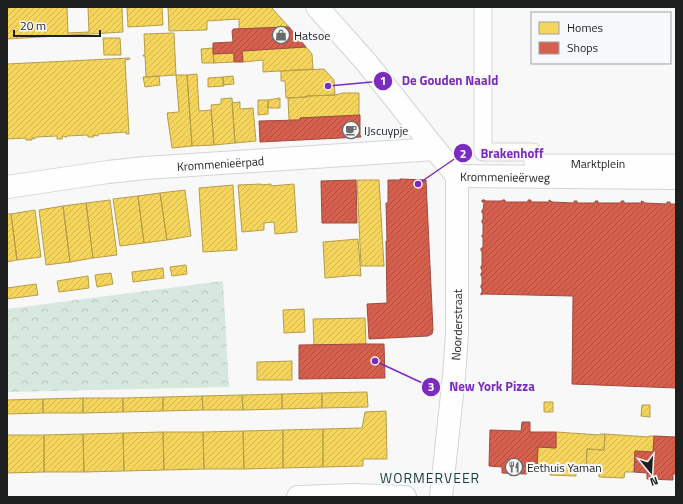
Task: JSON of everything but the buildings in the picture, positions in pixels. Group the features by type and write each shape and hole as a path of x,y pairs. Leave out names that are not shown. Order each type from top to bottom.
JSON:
{"street":[{"name":"Krommenieërweg","path":"317,7 366,62 457,176 676,178"},
{"name":"Marktplein","path":"483,7 483,152 533,152 534,163 676,163"},
{"name":"Krommenieërpad","path":"7,187 118,170 435,149"},
{"name":"Noorderstraat","path":"441,497 457,334 457,176"},
{"path":"298,497 354,495 405,497"}],"green space":[{"path":"223,281 229,387 7,392 7,309"}],"place":[{"name":"Hatsoe","path":"281,35"},
{"name":"De Gouden Naald","path":"328,86"},
{"name":"IJscuypje","path":"351,130"},
{"name":"Brakenhoff","path":"418,184"},
{"name":"New York Pizza","path":"375,361"},
{"name":"Eethuis Yaman","path":"514,467"}],"district":[{"name":"WORMERVEER","path":"430,477"}]}
